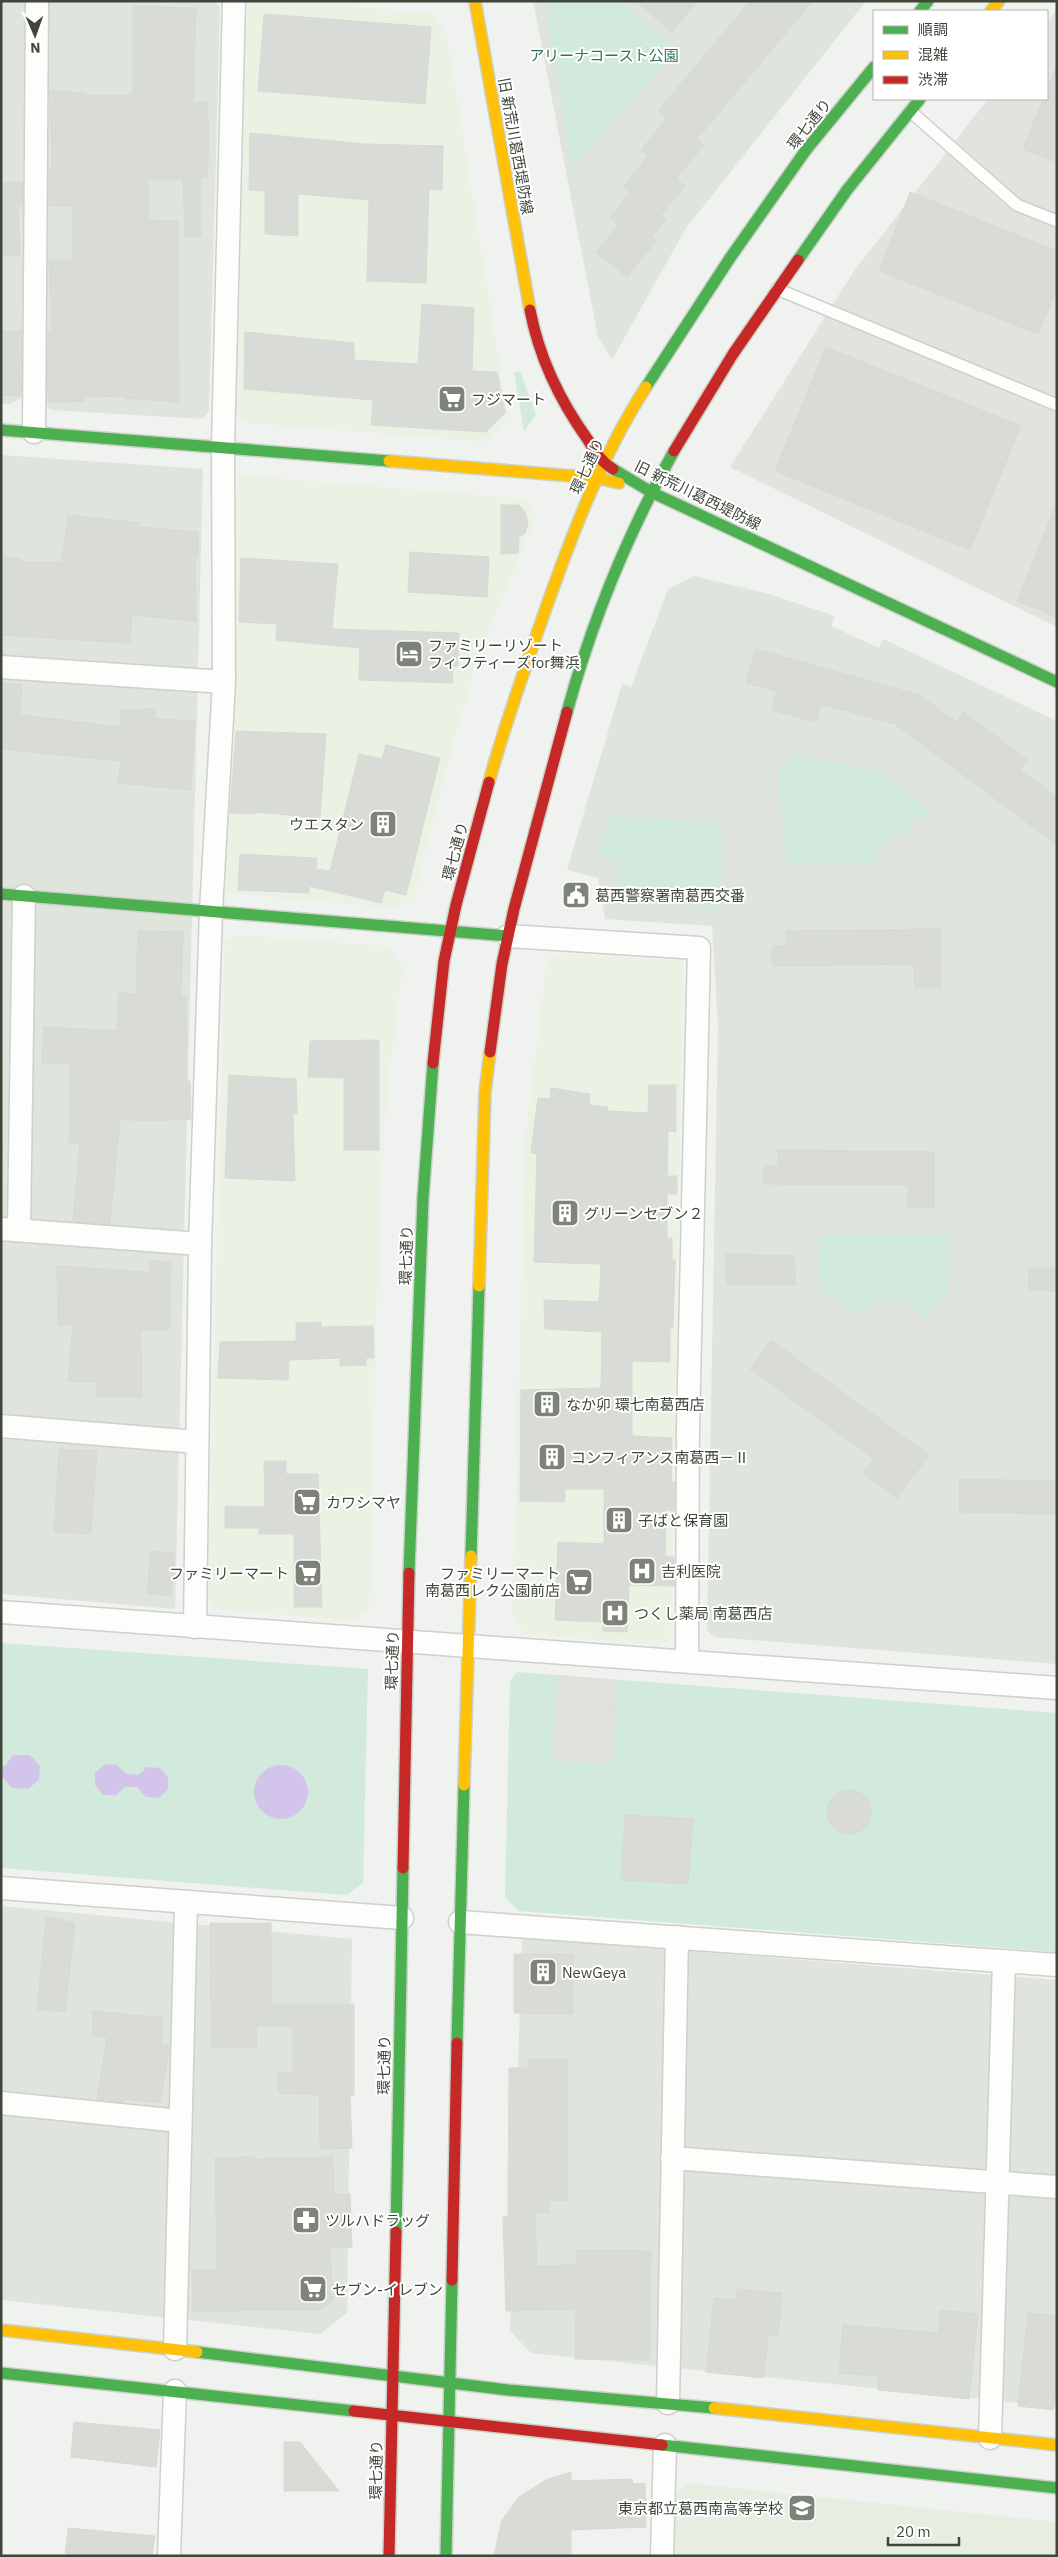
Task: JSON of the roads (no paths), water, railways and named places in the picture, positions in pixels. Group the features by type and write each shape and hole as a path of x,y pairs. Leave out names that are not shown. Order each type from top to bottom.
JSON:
{"main road":[{"name":"旧 新荒川葛西堤防線","path":"475,1 533,324 553,383 576,424 604,464 652,492 1057,682"},
{"name":"環七通り","path":"389,2556 408,1643 423,1198 436,1027 450,932 505,724 575,528 597,478 635,404 730,258 806,150 873,68"},
{"path":"446,2556 448,2383 467,1648 485,1092 492,1030 508,936 580,666 625,548 652,492 728,362 777,289 847,190 919,100"},
{"path":"1,430 597,478 652,492"},
{"path":"1,894 508,936"},
{"path":"1,2330 175,2349 508,2390 668,2403 1057,2445"},
{"path":"1,2373 1057,2488"}],"street":[{"path":"34,432 37,1"},
{"path":"195,1627 200,1244 211,911 224,682 223,447 234,1"},
{"path":"1,667 224,682"},
{"path":"24,896 10,1229 200,1244"},
{"path":"508,936 699,948 688,1425 687,1661"},
{"path":"1,1426 197,1442"},
{"path":"1,1612 467,1648 687,1661 1057,1688"},
{"path":"1,1888 186,1904 402,1918"},
{"path":"175,2349 186,1904"},
{"path":"460,1922 1057,1965"},
{"path":"668,2403 677,1937"},
{"path":"990,2438 1004,1961"},
{"path":"1,2103 180,2121"},
{"path":"672,2158 1057,2187"},
{"path":"169,2556 175,2391"},
{"path":"662,2556 665,2445"}],"lane":[{"path":"910,111 1017,204 1057,221"},
{"path":"777,289 1057,404"}],"place":[{"name":"フジマート","path":"452,399"},
{"name":"ファミリーリゾート フィフティーズfor舞浜","path":"409,654"},
{"name":"ウエスタン","path":"383,824"},
{"name":"葛西警察署南葛西交番","path":"576,895"},
{"name":"グリーンセブン２","path":"565,1213"},
{"name":"なか卯 環七南葛西店","path":"547,1404"},
{"name":"コンフィアンス南葛西－Ⅱ","path":"552,1457"},
{"name":"カワシマヤ","path":"307,1502"},
{"name":"子ばと保育園","path":"619,1520"},
{"name":"吉利医院","path":"642,1571"},
{"name":"ファミリーマート","path":"308,1573"},
{"name":"ファミリーマート 南葛西レク公園前店","path":"579,1582"},
{"name":"つくし薬局 南葛西店","path":"615,1613"},
{"name":"NewGeya","path":"543,1972"},
{"name":"ツルハドラッグ","path":"306,2220"},
{"name":"セブン-イレブン","path":"313,2289"},
{"name":"東京都立葛西南高等学校","path":"802,2508"}],"park label":[{"name":"アリーナコースト公園","path":"604,55"}]}
